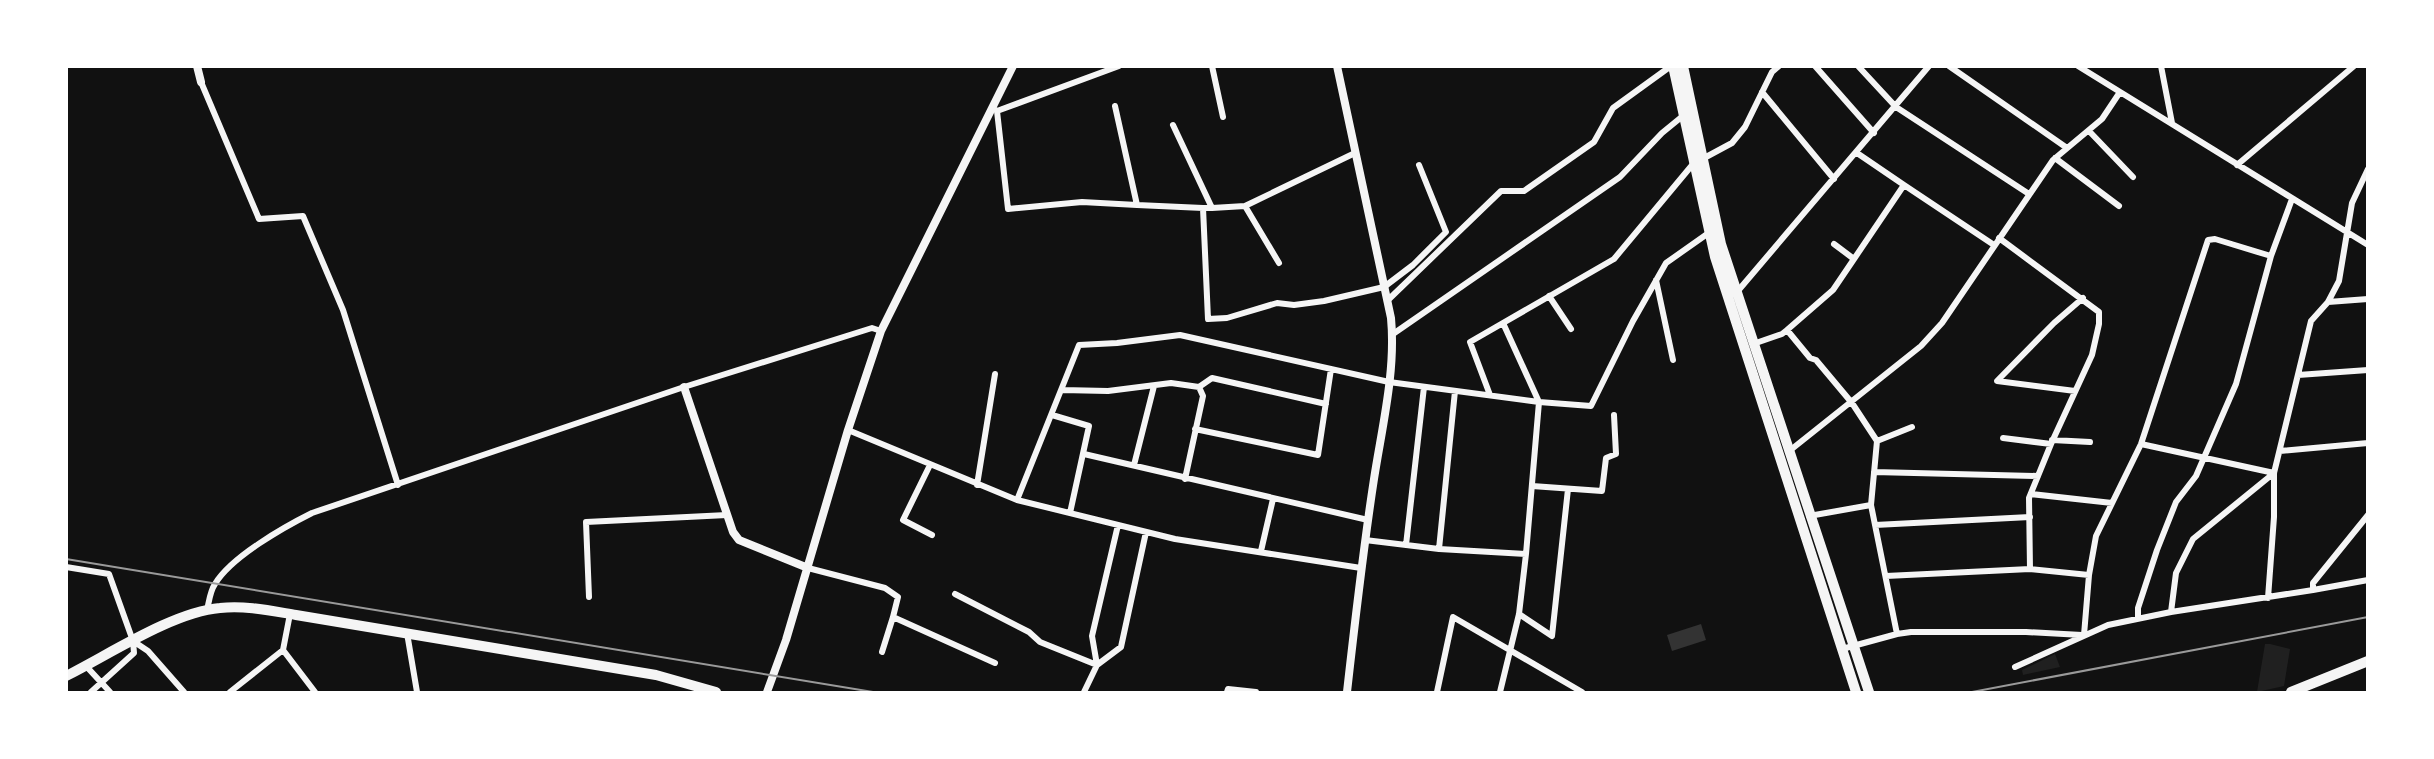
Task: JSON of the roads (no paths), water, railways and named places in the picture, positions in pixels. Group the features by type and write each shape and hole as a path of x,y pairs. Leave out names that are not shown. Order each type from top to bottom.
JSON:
{"highway":[{"path":"1672,66 1687,114 1729,302 1749,345 1790,450 1805,517"},
{"path":"1683,66 1687,114"},
{"path":"1713,231 1737,292 1780,458 1805,517 1848,647 1869,692"},
{"path":"1848,647 1856,692"}],"main road":[{"path":"66,676 163,626 206,610 236,607 656,675 716,692"},
{"path":"2291,692 2368,661"}],"street":[{"path":"197,66 201,82 259,219 303,216 343,310 398,485"},
{"path":"767,692 881,331 995,110 1013,66"},
{"path":"995,110 1119,66"},
{"path":"1212,66 1223,117"},
{"path":"1337,66 1393,334 1389,382 1361,568 1347,692"},
{"path":"1387,301 1501,191 1524,191 1594,142 1613,108 1672,66"},
{"path":"1490,395 1470,342 1614,259 1698,162 1732,143 1745,127 1772,72 1779,66"},
{"path":"1815,66 1874,133"},
{"path":"1858,66 1896,107 2029,194"},
{"path":"1729,302 1929,66"},
{"path":"1949,66 2067,148"},
{"path":"2078,66 2368,245"},
{"path":"2161,66 2172,123"},
{"path":"2237,164 2354,66"},
{"path":"1762,92 1834,179"},
{"path":"1780,458 1852,403 1921,346 1935,331 2055,158 2102,119 2120,92"},
{"path":"1115,106 1137,205"},
{"path":"995,110 1007,209 1082,202 1203,208 1245,206 1355,153"},
{"path":"1393,334 1620,177 1662,133 1687,114"},
{"path":"1173,125 1212,208"},
{"path":"2089,131 2133,177"},
{"path":"1857,153 1994,245"},
{"path":"2055,158 2119,206"},
{"path":"1203,208 1208,319 1227,318 1277,303 1294,305 1324,301 1384,287 1413,265 1446,232 1419,165"},
{"path":"2268,598 2274,517 2274,473 2311,321 2328,302 2339,281 2352,203 2368,169"},
{"path":"1749,345 1782,334 1833,290 1903,185"},
{"path":"2138,618 2138,608 2157,550 2176,502 2196,476 2236,384 2271,256 2292,199"},
{"path":"1245,206 1279,263"},
{"path":"1017,500 1079,345 1180,335 1389,382 1539,402 1591,406 1666,263 1713,231"},
{"path":"1999,238 2099,312 2092,355 2031,494 2030,569"},
{"path":"2084,635 2088,575 2096,536 2141,444 2208,240 2215,239 2271,256"},
{"path":"1834,244 1854,259"},
{"path":"1656,280 1672,360"},
{"path":"1549,296 1571,329"},
{"path":"2075,391 1997,381 2045,331 2083,298"},
{"path":"2328,302 2368,299"},
{"path":"1500,692 1519,614 1539,402 1503,323"},
{"path":"206,610 215,584 236,561 285,526 312,513 684,387 872,328 881,331"},
{"path":"1787,330 1852,403 1877,441 1871,505 1897,634"},
{"path":"1195,429 1318,455 1331,369"},
{"path":"2298,375 2368,370"},
{"path":"977,485 995,374"},
{"path":"1062,390 1108,391 1171,383 1199,387 1212,378 1326,404"},
{"path":"1134,465 1154,386"},
{"path":"684,387 733,532 739,540 808,568 885,587 898,597 883,652"},
{"path":"1185,479 1203,397 1199,387"},
{"path":"1406,545 1424,387"},
{"path":"1439,549 1455,391"},
{"path":"1052,415 1089,426 1070,513"},
{"path":"1532,486 1602,491 1606,458 1616,454 1614,415"},
{"path":"1877,441 1912,427"},
{"path":"848,429 1017,500 1175,539 1361,568"},
{"path":"2003,438 2090,442"},
{"path":"2280,451 2368,443"},
{"path":"2141,444 2274,473"},
{"path":"1084,454 1368,520"},
{"path":"930,465 903,520 932,536"},
{"path":"1874,472 2038,476"},
{"path":"2171,612 2176,573 2193,539 2274,473"},
{"path":"1519,614 1552,636 1568,489"},
{"path":"2031,494 2112,503"},
{"path":"1261,551 1273,499"},
{"path":"1805,517 1871,505"},
{"path":"589,597 586,522 727,515"},
{"path":"2313,590 2313,583 2368,515"},
{"path":"1875,525 2030,517"},
{"path":"1097,665 1092,636 1118,525"},
{"path":"1084,692 1097,665 1121,647 1146,532"},
{"path":"1365,540 1439,549 1526,554"},
{"path":"66,567 109,574 134,641 134,653 91,692"},
{"path":"1885,576 2030,569 2088,575"},
{"path":"2015,667 2108,625 2368,580"},
{"path":"955,594 1029,632 1040,642 1097,665"},
{"path":"230,692 284,650 290,614"},
{"path":"893,617 995,663"},
{"path":"1437,692 1453,617 1582,692"},
{"path":"1848,647 1897,634 2026,632 2084,635"},
{"path":"407,633 417,692"},
{"path":"134,641 148,651 184,692"},
{"path":"284,650 315,692"},
{"path":"86,666 110,692"},
{"path":"1227,692 1227,689 1255,692"}],"tram line":[{"path":"66,559 873,692"},
{"path":"1972,692 2368,617"}]}
